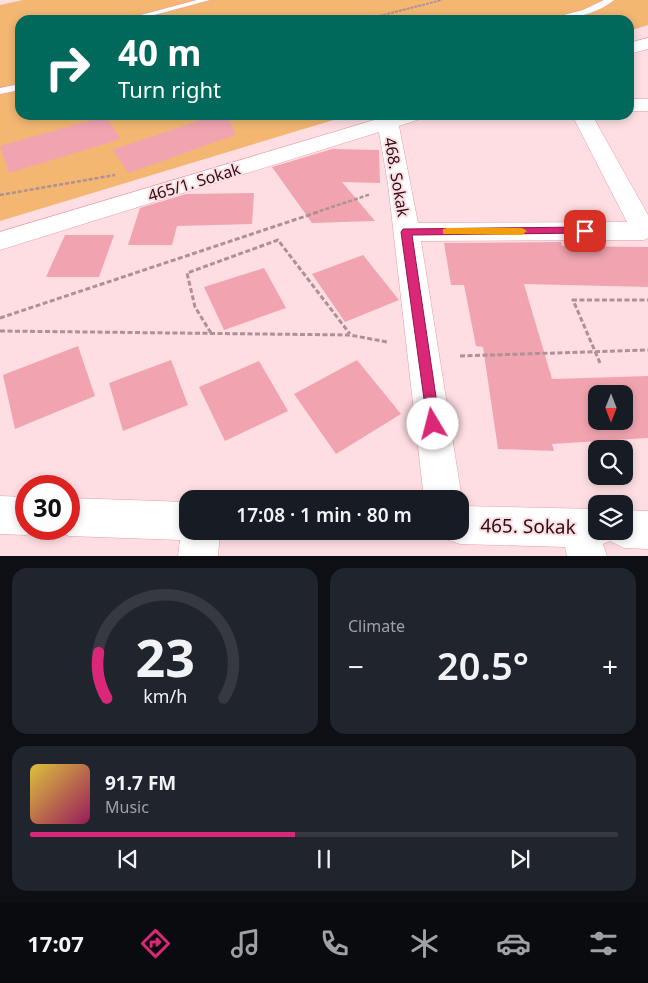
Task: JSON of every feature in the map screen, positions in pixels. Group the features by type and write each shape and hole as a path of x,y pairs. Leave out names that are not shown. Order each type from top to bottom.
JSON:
{"street":[{"path":"634,47 648,43"},
{"path":"634,105 648,105"},
{"name":"465/1. Sokak","path":"0,241 398,120"},
{"name":"468. Sokak","path":"401,120 400,184 442,490"},
{"path":"406,232 644,230 585,120"},
{"path":"0,515 15,516"},
{"path":"80,517 179,521"},
{"name":"465. Sokak","path":"469,526 587,537"},
{"path":"633,529 648,530"},
{"path":"198,556 200,540"}],"lane":[{"path":"146,15 206,0"},
{"path":"572,15 585,12 610,0"},
{"path":"0,91 15,88"}],"path":[{"path":"384,15 442,0"},
{"path":"0,195 115,175"},
{"path":"0,318 400,184"},
{"path":"211,333 195,307 187,273 278,240 350,335"},
{"path":"600,364 573,300 648,300"},
{"path":"0,331 350,335 422,349"},
{"path":"460,356 648,350"}],"shaded area":[{"path":"23,0 648,0 648,25 634,29 634,15 15,15 15,120 333,120 0,221 0,5"}],"building":[{"path":"91,120 108,120 121,139 9,173 0,146"},
{"path":"200,120 230,120 235,135 129,173 112,150"},
{"path":"332,149 379,150 380,183 342,182 375,221 312,223 272,167"},
{"path":"254,193 252,224 177,226 172,245 128,245 140,208 186,194"},
{"path":"65,235 114,235 99,277 46,277"},
{"path":"561,242 562,246 648,247 648,287 524,284 552,379 648,376 648,438 588,440 588,442 552,444 554,451 498,449 483,347 476,346 464,285 451,285 444,243"},
{"path":"363,255 399,300 345,322 312,274"},
{"path":"264,268 286,308 224,330 204,287"},
{"path":"78,346 95,396 15,429 3,375"},
{"path":"171,360 188,405 123,431 109,383"},
{"path":"357,360 401,414 336,454 294,394"},
{"path":"259,361 288,411 225,441 199,387"}],"slow traffic":[{"path":"447,231 522,231"}],"route":[{"path":"433,424 406,232 585,231"}]}
